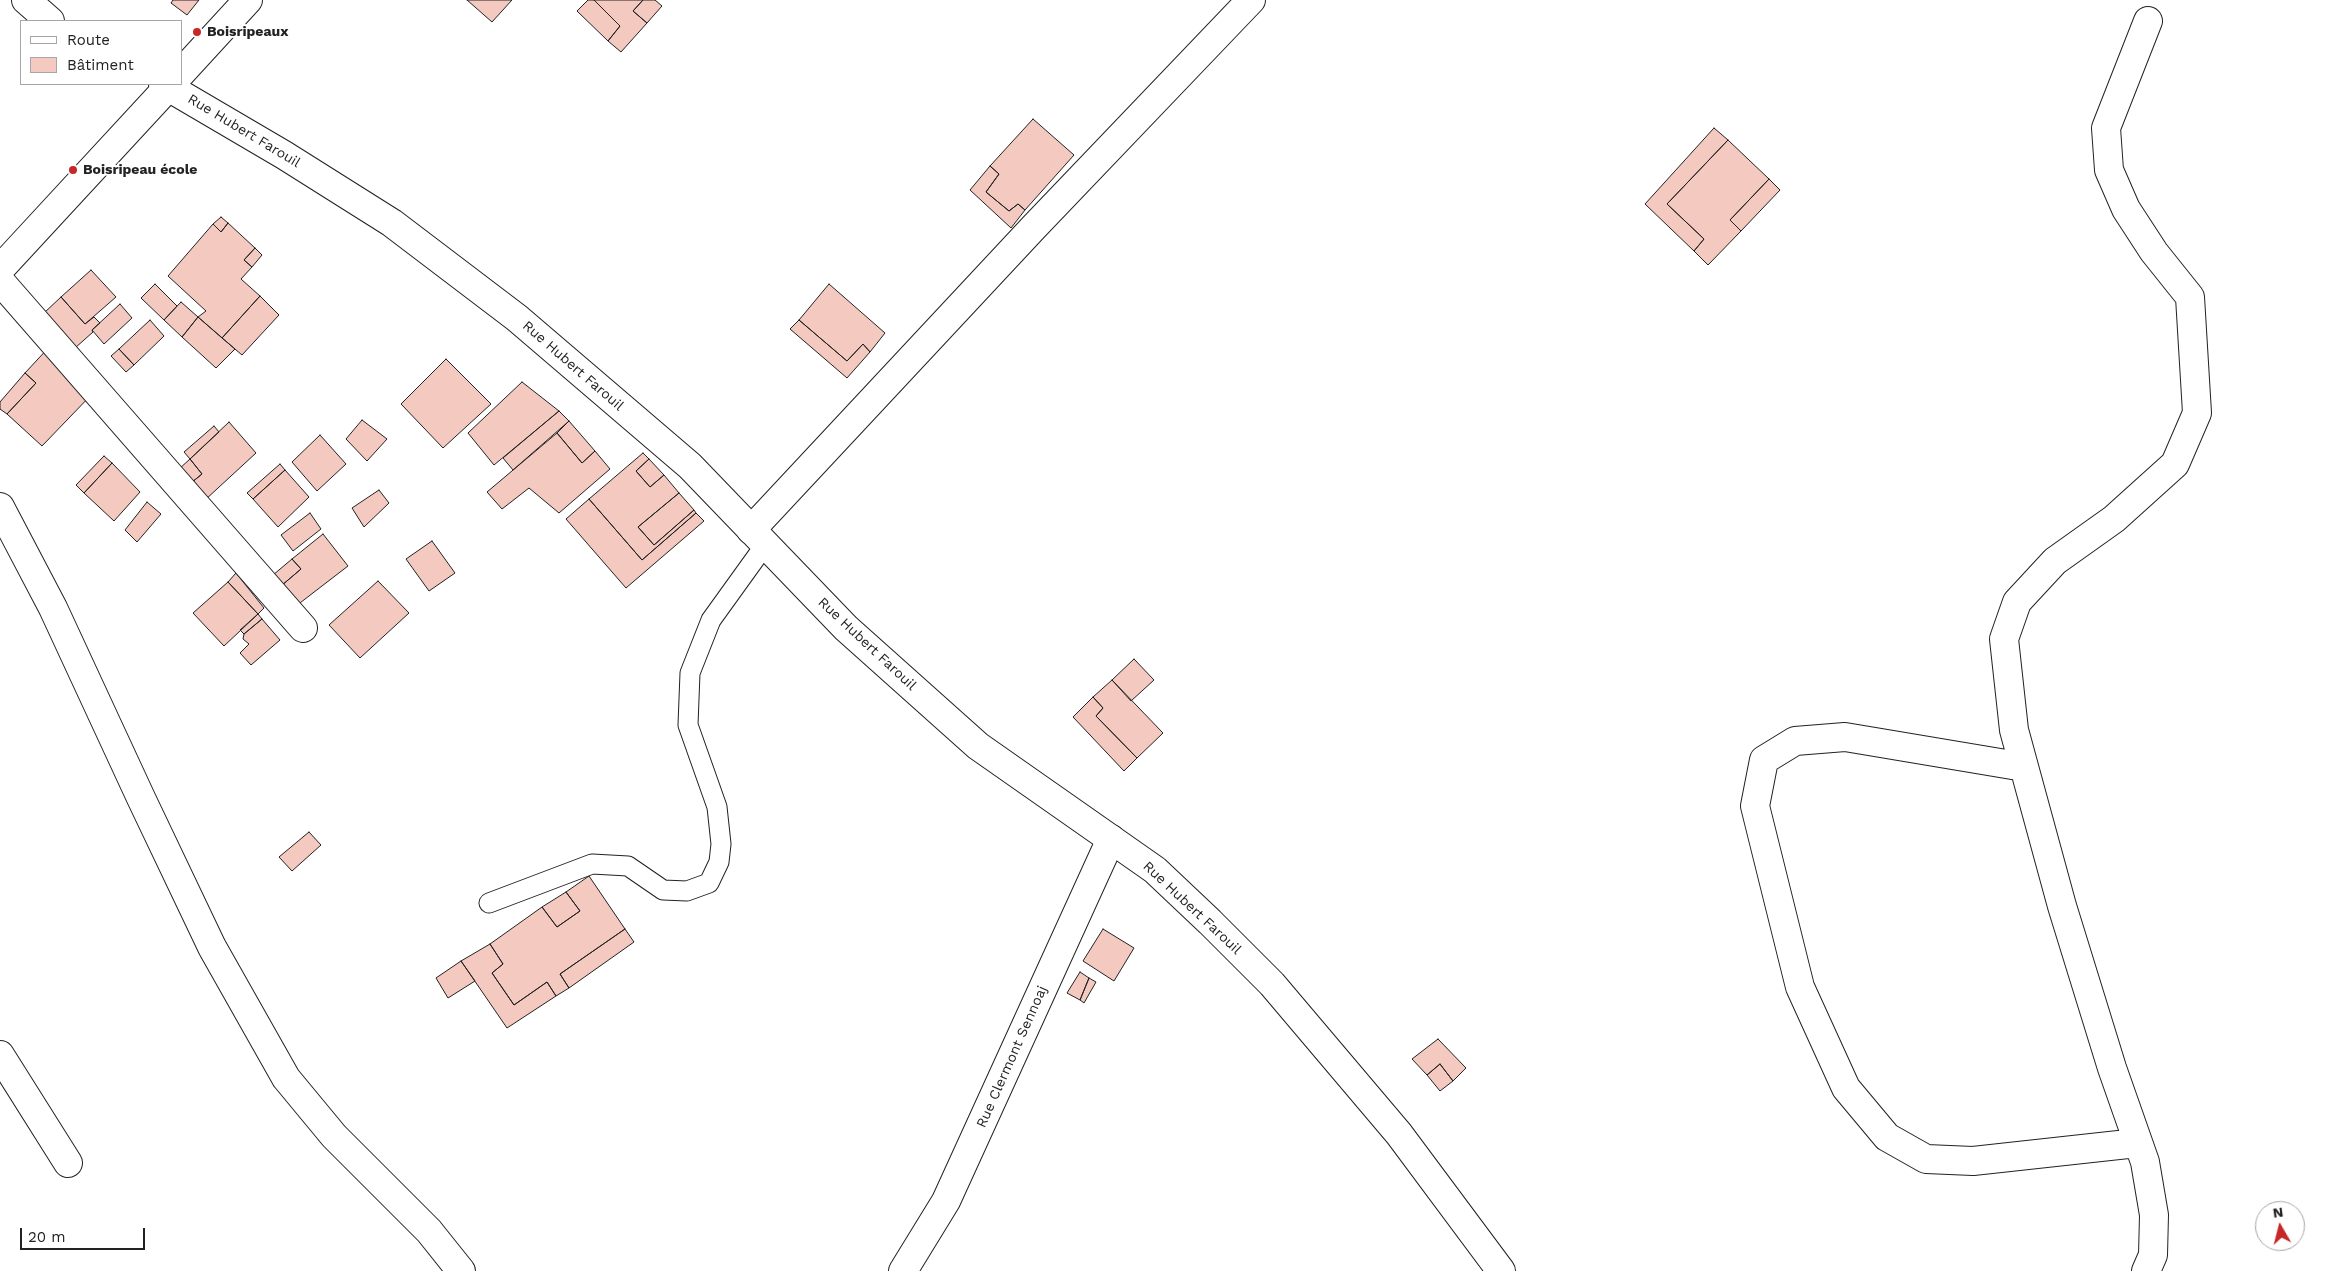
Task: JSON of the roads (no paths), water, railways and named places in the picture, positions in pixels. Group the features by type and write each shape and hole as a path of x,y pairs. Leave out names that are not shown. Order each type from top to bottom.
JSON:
{"street":[{"path":"26,0 49,20"},
{"path":"182,70 248,0"},
{"path":"758,538 1026,235 1251,0"},
{"path":"2146,1271 2153,1255 2154,1215 2145,1162 2137,1143 2062,906 2014,730 2004,639 2018,602 2056,561 2114,519 2175,464 2197,413 2190,298 2154,252 2126,209 2109,170 2106,128 2148,20"},
{"path":"0,269 168,85"},
{"name":"Rue Hubert Farouil","path":"176,85 392,222 517,318 682,459 846,628 978,746 1154,870 1210,922 1272,984 1399,1134 1501,1271"},
{"path":"0,281 304,628"},
{"path":"0,508 53,608 212,947 286,1078 334,1136 429,1232 461,1271"},
{"path":"2024,767 1846,737 1795,741 1764,760 1755,806 1800,987 1846,1088 1887,1137 1926,1159 1973,1161 2137,1143"},
{"name":"Rue Clermont Sennoaj","path":"903,1271 946,1201 1111,839"},
{"path":"0,1055 68,1163"}],"lane":[{"path":"489,903 592,864 628,866 663,890 687,892 709,883 719,862 721,844 716,807 688,725 690,673 711,620 758,538"}],"place":[{"name":"Boisripeaux","path":"197,32"},
{"name":"Boisripeau école","path":"73,170"}]}
